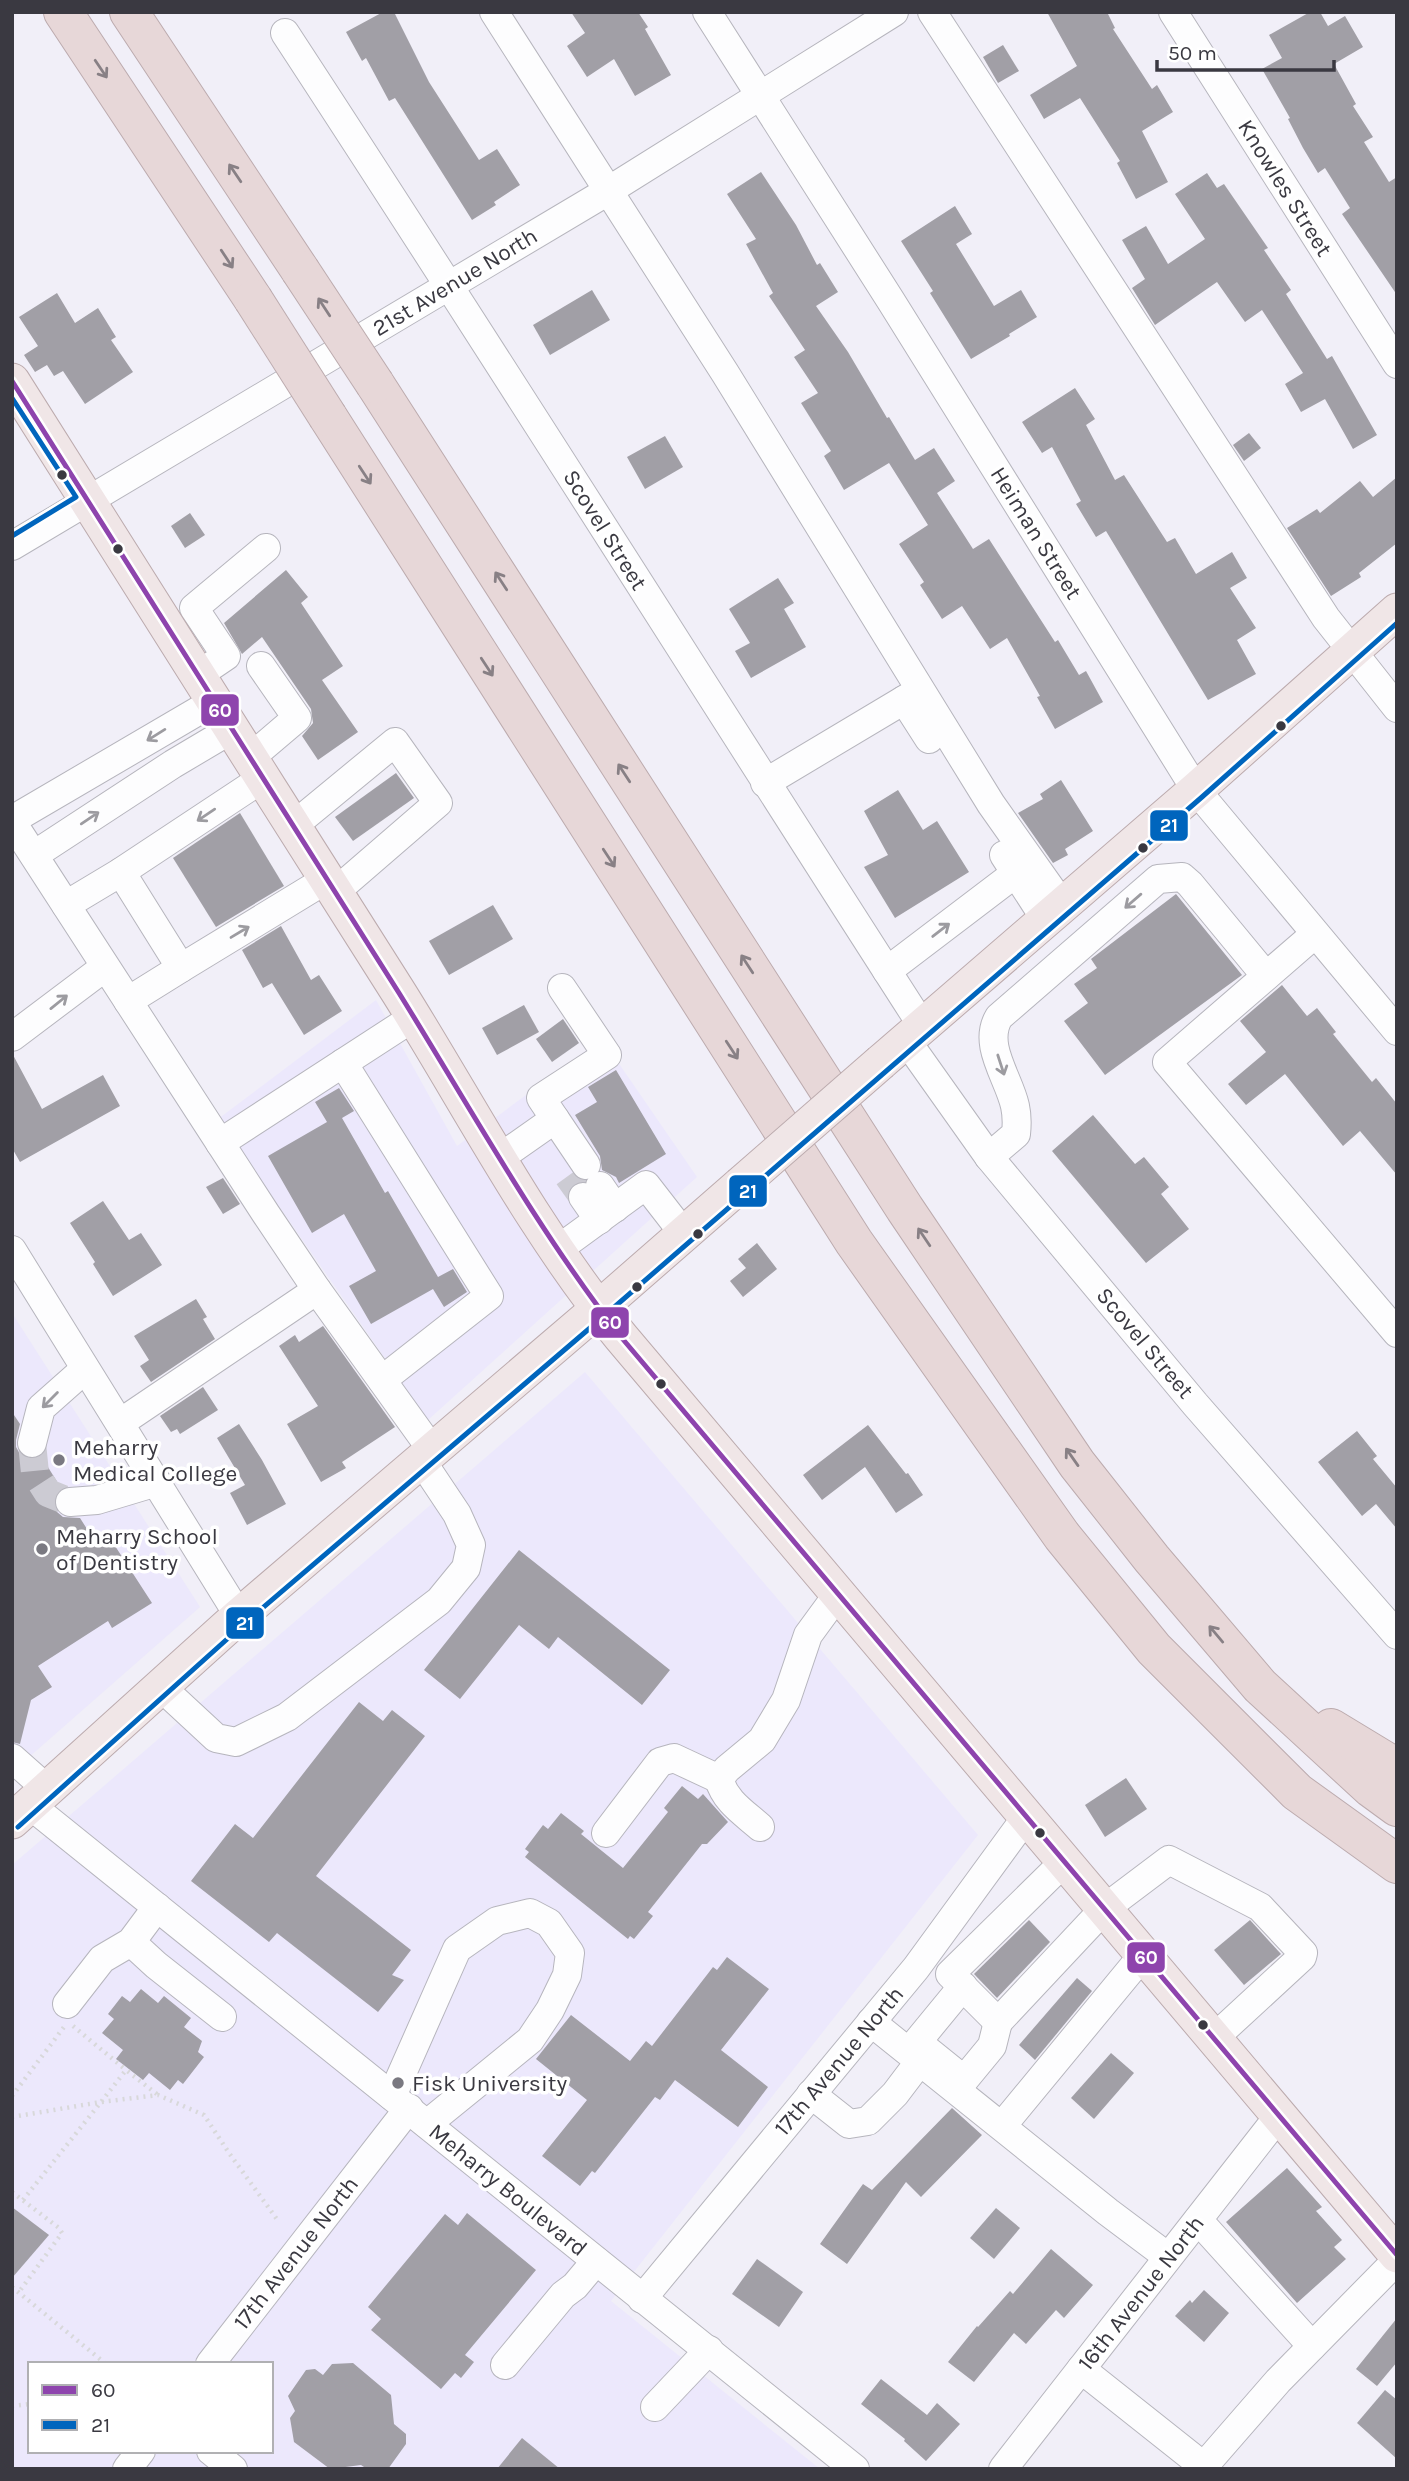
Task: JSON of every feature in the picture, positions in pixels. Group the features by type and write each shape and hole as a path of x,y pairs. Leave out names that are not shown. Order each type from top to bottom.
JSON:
{"highway":[{"path":"63,12 253,299 854,1242 1062,1536 1154,1649 1297,1792 1397,1864"},
{"path":"129,12 375,384 905,1209 1077,1464 1152,1559 1260,1686 1371,1788 1397,1807"},
{"path":"1260,1686 1397,1768"}],"main road":[{"path":"12,381 88,500 181,618 232,728 414,1017 498,1159 598,1309 1397,2257"},
{"path":"30,1805 239,1616 598,1309 1196,790 1397,611"}],"street":[{"path":"494,12 696,327 1016,873 1054,913"},
{"name":"Heiman Street","path":"707,12 1196,790 1397,1031"},
{"name":"21st Avenue North","path":"13,542 608,191 894,12"},
{"path":"933,12 1281,549 1351,652 1397,708"},
{"name":"Knowles Street","path":"1173,12 1397,364"},
{"name":"Scovel Street","path":"285,33 450,285 887,971 904,1043 989,1157 1195,1404 1397,1635"},
{"path":"181,618 267,548"},
{"path":"161,1687 216,1738 236,1742 287,1717 439,1601 466,1568 471,1545 427,1455 382,1381 317,1290 12,821 232,728 297,718 261,666"},
{"path":"765,783 913,695"},
{"path":"913,695 991,804 1054,913"},
{"path":"33,855 232,728"},
{"path":"65,905 121,872 232,728"},
{"path":"128,1001 181,968 331,886 438,803 396,742 293,826"},
{"path":"121,872 181,968"},
{"path":"887,971 1016,873"},
{"path":"989,1157 1016,1134 1015,1104 999,1063 993,1038 994,1026 999,1017 1158,879 1182,877 1190,884 1266,976"},
{"path":"1315,934 1167,1062 1397,1333"},
{"path":"12,1037 106,967"},
{"path":"562,988 607,1055 541,1098 555,1119 589,1185"},
{"path":"220,1143 414,1017"},
{"path":"343,1063 489,1296 382,1381"},
{"path":"498,1159 555,1119"},
{"path":"589,1185 646,1185 684,1234"},
{"path":"557,1250 589,1185"},
{"path":"12,1250 20,1281 85,1369 239,1616"},
{"path":"120,1423 317,1290"},
{"path":"32,1443 41,1408 85,1369"},
{"path":"70,1502 97,1500 157,1482"},
{"path":"719,1779 762,1740 786,1700 808,1635 838,1594"},
{"name":"Meharry Boulevard","path":"12,1758 30,1805 855,2469"},
{"path":"606,1833 660,1762 674,1758 719,1779 722,1790 730,1801 760,1827"},
{"name":"17th Avenue North","path":"642,2299 916,1968 1027,1816"},
{"path":"960,2085 992,2046 998,2022 1104,1909 1169,1860 1260,1907 1302,1950 1302,1957 1213,2039"},
{"path":"998,2022 950,1974 1065,1861"},
{"path":"67,2004 102,1959 131,1942 157,1907"},
{"path":"530,1913 549,1923 570,1953 567,1975 550,2010 530,2040 409,2109 457,1950 497,1921 530,1913"},
{"path":"131,1942 222,2017"},
{"path":"1002,2126 1143,1955"},
{"path":"811,2094 849,2124 868,2121 895,2094 915,2052 963,1986"},
{"path":"871,2022 960,2085 1002,2126 1168,2258"},
{"name":"17th Avenue North","path":"212,2362 409,2109"},
{"name":"16th Avenue North","path":"1003,2469 1278,2117"},
{"path":"1198,2220 1312,2346"},
{"path":"1081,2369 1196,2465 1397,2257"},
{"path":"505,2365 563,2295 575,2286 596,2262"},
{"path":"655,2407 709,2350"},
{"path":"127,2469 139,2453"},
{"path":"213,2453 233,2469"}],"path":[{"path":"12,2096 68,2022 158,2095 204,2115 279,2222"},
{"path":"23,2200 126,2070"},
{"path":"12,2117 158,2095"},
{"path":"12,2192 62,2232 19,2292"},
{"path":"12,2287 104,2362"}],"shaded area":[{"path":"376,1000 457,1146 602,1039 697,1177 428,1420 218,1119"},
{"name":"Meharry Medical College","path":"12,1313 200,1607 12,1772"},
{"name":"Fisk University","path":"585,1372 978,1835 611,2301 820,2469 12,2469 12,1865"}],"building":[{"path":"383,12 394,12 429,82 479,160 497,149 520,185 472,220 395,98 389,101 366,58 362,61 346,32"},
{"path":"571,12 638,12 671,75 635,96 614,59 587,77 567,46 585,33"},
{"path":"1047,12 1107,12 1115,28 1113,29 1152,89 1157,85 1173,112 1142,131 1168,182 1136,199 1117,163 1120,161 1080,98 1044,119 1030,95 1077,66"},
{"path":"1310,12 1320,12 1328,26 1345,16 1363,47 1334,64 1356,104 1353,106 1373,137 1364,142 1389,182 1397,177 1397,295 1342,214 1350,208 1325,168 1318,173 1262,69 1282,58 1269,35"},
{"path":"1003,45 1019,71 998,83 983,57"},
{"path":"761,172 796,225 817,265 820,263 838,292 816,306 848,352 887,418 889,417 915,460 934,448 955,481 937,493 973,549 989,539 1055,642 1058,640 1079,675 1086,671 1103,702 1055,729 1037,697 1040,696 1007,638 990,649 962,606 942,619 920,585 924,582 899,544 928,525 889,463 844,490 824,456 831,451 801,403 818,393 794,357 805,350 769,296 773,293 746,244 756,239 727,194"},
{"path":"1207,173 1217,188 1224,184 1268,248 1264,250 1291,290 1286,294 1327,359 1332,356 1377,435 1353,449 1325,399 1301,412 1285,384 1303,373 1262,310 1245,322 1217,282 1155,325 1132,288 1145,279 1122,240 1146,226 1168,264 1205,239 1175,194"},
{"path":"955,206 972,234 956,244 994,306 1021,290 1037,317 971,359 901,241"},
{"path":"592,290 610,320 550,355 533,325"},
{"path":"57,293 75,323 98,308 116,337 111,340 133,372 85,404 63,371 54,376 47,365 35,372 24,355 38,346 19,317"},
{"path":"1075,388 1095,419 1086,425 1115,480 1124,475 1167,542 1175,538 1196,574 1232,552 1247,578 1230,588 1256,628 1237,640 1256,674 1208,700 1106,531 1096,537 1076,504 1081,501 1052,447 1042,453 1022,422"},
{"path":"1249,433 1261,448 1244,461 1233,445"},
{"path":"665,436 683,467 645,489 627,457"},
{"path":"1397,477 1397,543 1359,573 1361,577 1331,596 1287,528 1317,509 1320,513 1360,481 1373,497"},
{"path":"190,513 205,535 185,548 171,526"},
{"path":"286,570 308,597 301,603 343,666 322,680 358,732 318,760 302,736 313,723 311,709 262,637 242,654 224,623"},
{"path":"778,578 794,603 784,609 806,647 751,678 735,651 750,643 729,609"},
{"path":"396,773 414,798 353,841 335,817"},
{"path":"1061,780 1093,831 1065,849 1068,855 1053,863 1018,813 1043,799 1040,794"},
{"path":"898,790 923,830 937,821 969,872 895,918 864,867 888,855 864,811"},
{"path":"240,813 284,886 216,927 173,858"},
{"path":"1176,894 1242,975 1105,1075 1064,1021 1088,1003 1074,984 1097,968 1091,959"},
{"path":"493,905 513,939 449,975 429,941"},
{"path":"281,926 311,980 319,975 342,1011 304,1035 272,983 263,988 242,950"},
{"path":"1282,985 1307,1016 1317,1008 1336,1032 1333,1034 1372,1082 1376,1078 1397,1104 1397,1175 1360,1131 1343,1146 1285,1074 1246,1105 1228,1084 1266,1052 1240,1021"},
{"path":"524,1005 539,1032 497,1055 482,1028"},
{"path":"563,1019 579,1043 552,1062 536,1039"},
{"path":"12,1053 42,1109 103,1075 120,1106 20,1162 12,1148"},
{"path":"616,1070 666,1154 619,1183 616,1177 602,1170 600,1156 575,1115 597,1102 588,1087"},
{"path":"339,1088 354,1111 342,1118 385,1193 388,1191 438,1277 453,1269 467,1292 444,1307 433,1289 371,1324 349,1286 376,1271 344,1214 312,1233 268,1156 327,1122 315,1102"},
{"path":"1093,1115 1135,1164 1144,1157 1169,1187 1161,1194 1189,1229 1146,1263 1052,1151"},
{"path":"223,1178 240,1204 223,1214 206,1187"},
{"path":"103,1201 129,1240 141,1233 162,1265 113,1296 70,1223"},
{"path":"757,1243 777,1269 743,1297 730,1281 746,1268 738,1259"},
{"path":"196,1299 207,1317 203,1319 215,1339 151,1382 140,1366 149,1360 134,1336"},
{"path":"323,1326 395,1427 342,1462 346,1468 321,1482 287,1424 318,1406 279,1346 295,1335 299,1342"},
{"path":"203,1387 218,1410 180,1434 177,1429 171,1432 160,1416"},
{"path":"12,1412 20,1424 16,1447 20,1454 29,1459 41,1456 61,1488 55,1494 53,1503 57,1512 63,1517 80,1518 94,1540 106,1532 152,1603 112,1628 108,1621 38,1666 52,1687 31,1700 20,1744 12,1742"},
{"path":"239,1424 286,1504 247,1525 230,1493 245,1485 217,1438"},
{"path":"868,1425 923,1495 896,1513 865,1467 822,1500 803,1475"},
{"path":"1357,1431 1377,1456 1373,1459 1397,1488 1397,1529 1376,1504 1362,1516 1318,1462"},
{"path":"519,1550 670,1670 642,1705 558,1637 549,1649 519,1625 460,1699 424,1670"},
{"path":"359,1702 383,1721 392,1710 425,1736 316,1876 411,1950 392,1975 404,1980 378,2012 277,1933 269,1942 191,1881 235,1824 253,1838"},
{"path":"1126,1778 1147,1809 1105,1837 1085,1805"},
{"path":"682,1786 698,1799 703,1794 728,1822 707,1844 702,1844 648,1912 653,1916 634,1939 630,1936 628,1939 525,1857 529,1852 525,1849 543,1825 548,1829 561,1813 584,1831 581,1834 623,1868 668,1812 664,1808"},
{"path":"1029,1920 1050,1942 997,1998 974,1974"},
{"path":"1250,1920 1281,1954 1244,1985 1214,1950"},
{"path":"727,1957 769,1989 721,2050 768,2087 738,2127 675,2080 660,2100 655,2097 595,2173 592,2171 580,2186 542,2156 587,2100 536,2059 571,2015 630,2061 646,2041 652,2046 713,1967 717,1970"},
{"path":"1077,1978 1092,1991 1035,2060 1019,2045"},
{"path":"141,1989 158,2003 164,1996 191,2018 184,2027 202,2041 198,2052 204,2057 183,2084 178,2080 170,2090 149,2073 143,2080 116,2059 123,2050 102,2033 114,2019 108,2014 122,1996 130,2002"},
{"path":"1111,2053 1134,2073 1094,2119 1071,2098"},
{"path":"952,2108 982,2135 921,2197 906,2182 847,2264 820,2244 863,2184 872,2190"},
{"path":"1287,2168 1322,2207 1316,2211 1342,2240 1334,2247 1346,2259 1297,2303 1226,2222"},
{"path":"12,2207 49,2235 12,2278"},
{"path":"996,2208 1020,2228 994,2259 970,2238"},
{"path":"467,2213 536,2270 465,2355 474,2362 461,2378 455,2373 441,2389 371,2330 381,2319 368,2307 445,2214 458,2225"},
{"path":"1051,2249 1093,2285 1064,2318 1056,2310 1026,2344 1014,2333 974,2382 948,2362 977,2326 1010,2291 1013,2294"},
{"path":"757,2259 803,2292 779,2327 732,2294"},
{"path":"1204,2290 1229,2313 1204,2342 1175,2316"},
{"path":"1397,2318 1397,2362 1377,2386 1356,2369"},
{"path":"353,2363 391,2395 394,2424 406,2434 406,2444 388,2469 367,2469 361,2465 330,2469 294,2442 290,2418 295,2411 288,2396 306,2370 315,2369 323,2375 332,2364"},
{"path":"881,2379 927,2415 937,2403 960,2424 926,2461 904,2441 905,2439 861,2404"},
{"path":"1385,2390 1397,2400 1397,2459 1357,2423"},
{"path":"522,2438 560,2469 497,2469"}],"tunnel":[{"path":"568,1176 583,1197"},
{"path":"32,1443 35,1473 48,1493 70,1502"}],"transit line":[{"name":"60","path":"12,381 351,916 505,1168 590,1296 621,1337 1397,2255"},
{"name":"21","path":"12,398 76,497 12,536"},
{"name":"21","path":"18,1827 245,1623 604,1316 1202,797 1397,623"}],"place":[{"name":"Meharry Medical College","path":"59,1460"},
{"name":"Meharry School of Dentistry","path":"42,1549"},
{"name":"Fisk University","path":"398,2083"}]}
